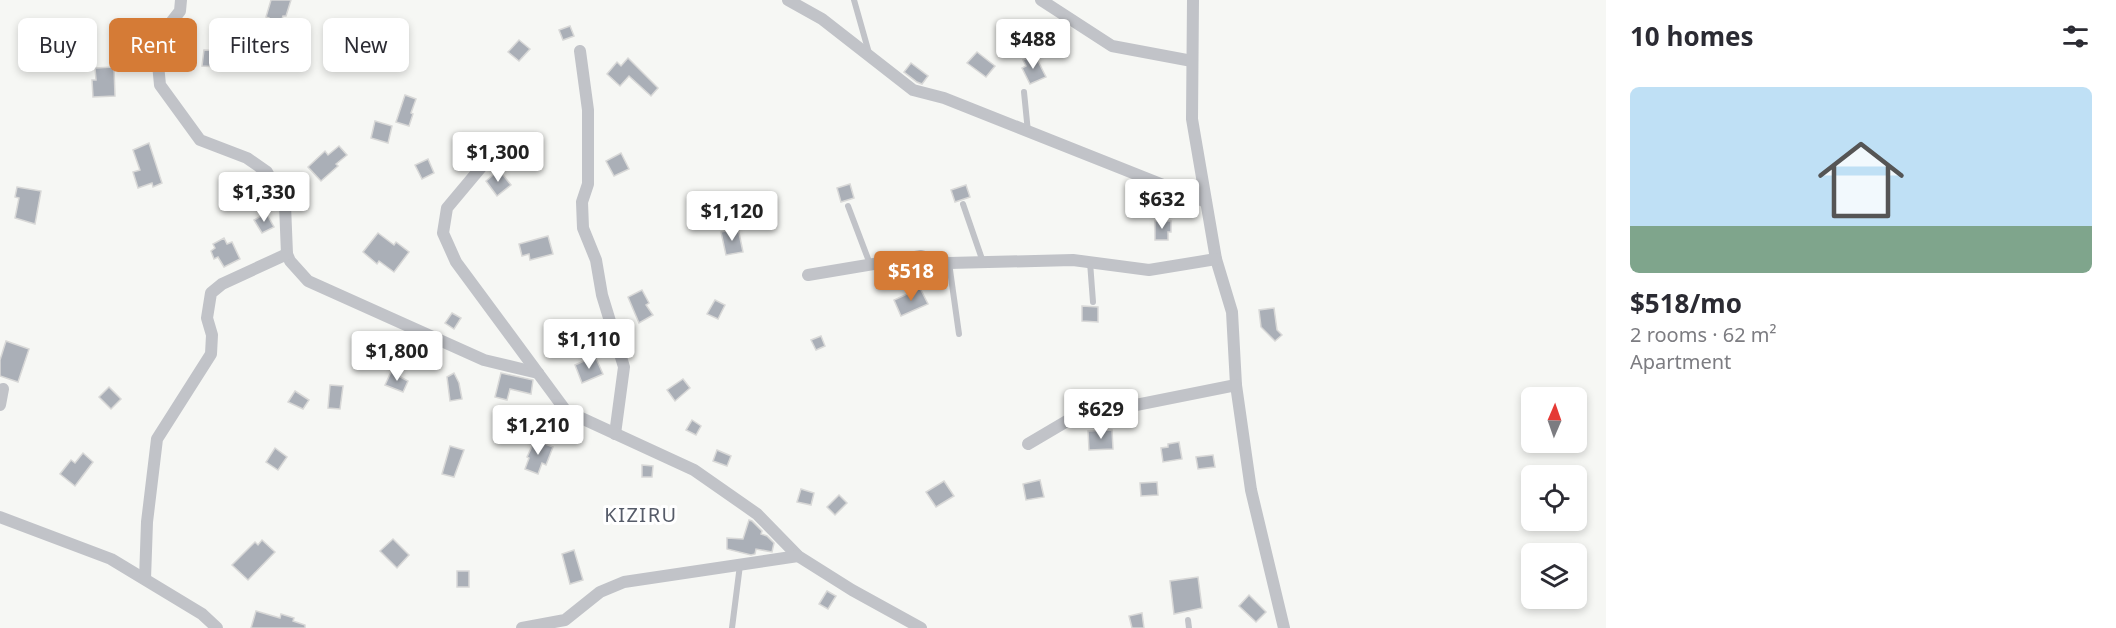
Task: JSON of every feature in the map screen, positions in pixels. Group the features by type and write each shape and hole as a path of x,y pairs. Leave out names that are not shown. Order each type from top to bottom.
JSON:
{"street":[{"path":"181,0 180,10 162,34 158,64 160,86 200,140 247,158 267,172 285,205 290,261 308,281 484,360 538,373"},
{"path":"788,0 822,20 913,90 944,99 1206,202"},
{"path":"1041,0 1112,46 1192,61"},
{"path":"1193,0 1192,119 1216,259 1232,312 1236,385 1251,490 1284,628"},
{"path":"580,51 588,110 588,184 582,202 583,228 596,260 602,295 624,367 615,434"},
{"path":"483,165 447,208 443,233 456,262 566,411 694,470 757,514 798,556 852,590 921,628"},
{"path":"145,579 147,522 157,439 211,354 212,335 207,318 211,293 222,284 288,254"},
{"path":"808,275 921,256 949,263 1073,260 1149,270 1216,259"},
{"path":"1028,444 1067,421 1236,385"},
{"path":"0,405 3,389"},
{"path":"0,517 111,559 202,614 217,628"},
{"path":"522,628 567,625 600,592 624,582 798,556"}],"lane":[{"path":"854,0 870,57"},
{"path":"1024,92 1029,132"},
{"path":"963,204 983,263"},
{"path":"849,206 870,264"},
{"path":"1090,262 1093,302"},
{"path":"949,263 958,334"},
{"path":"732,628 740,565"},
{"path":"1188,620 1190,628"}],"building":[{"path":"271,0 291,0 286,16 282,18 266,17"},
{"path":"570,26 574,36 563,40 559,30"},
{"path":"519,40 530,49 519,61 508,52"},
{"path":"204,50 209,50 209,66 202,66"},
{"path":"977,52 995,66 986,77 967,63"},
{"path":"1035,55 1046,77 1030,84 1022,68 1026,66 1023,60"},
{"path":"628,58 658,88 651,96 629,76 620,86 607,74 617,62 621,66"},
{"path":"911,63 928,76 922,84 904,72"},
{"path":"109,67 109,72 114,72 115,96 93,97 92,80 96,80 97,68"},
{"path":"405,95 416,99 409,126 396,122"},
{"path":"375,121 392,126 388,143 371,138"},
{"path":"510,133 519,143 512,149 514,151 502,165 487,152 500,138 502,140"},
{"path":"482,137 486,150 474,153 471,141"},
{"path":"149,143 162,183 153,187 152,183 138,188 133,172 140,170 133,150"},
{"path":"339,146 347,155 321,181 308,167 325,151 328,155"},
{"path":"621,153 629,169 614,176 606,161"},
{"path":"428,159 434,173 422,179 415,165"},
{"path":"499,170 511,185 497,196 486,181"},
{"path":"850,184 854,198 841,202 837,188"},
{"path":"966,185 970,197 955,202 951,190"},
{"path":"17,187 41,191 35,224 15,218 19,198 15,197"},
{"path":"266,213 274,227 262,233 254,220"},
{"path":"1155,221 1171,221 1168,240 1155,240"},
{"path":"738,228 743,252 726,255 721,232"},
{"path":"378,233 394,245 396,242 409,252 394,272 379,261 377,264 363,252"},
{"path":"548,236 553,254 530,260 529,254 522,256 519,244"},
{"path":"224,238 227,244 232,242 240,259 224,267 218,257 214,259 211,251 215,248 213,244"},
{"path":"920,288 928,304 901,316 894,300"},
{"path":"642,290 649,303 646,305 653,315 639,323 628,297"},
{"path":"715,300 725,305 718,319 707,314"},
{"path":"1082,306 1098,307 1098,322 1082,321"},
{"path":"1274,308 1277,330 1282,335 1275,341 1261,327 1259,310"},
{"path":"452,313 461,318 454,329 445,323"},
{"path":"821,336 825,346 816,350 811,340"},
{"path":"6,341 29,349 18,382 0,376 0,360"},
{"path":"595,356 603,374 582,383 575,365"},
{"path":"391,372 408,381 403,392 385,385"},
{"path":"454,373 459,383 462,399 450,401 447,377"},
{"path":"501,373 533,380 531,394 510,389 507,400 495,397"},
{"path":"683,379 690,388 675,401 667,390"},
{"path":"330,385 343,386 340,409 328,408"},
{"path":"109,387 121,399 111,409 99,397"},
{"path":"295,391 309,400 303,409 288,402"},
{"path":"692,420 701,426 696,435 686,430"},
{"path":"1112,430 1113,449 1089,450 1088,431"},
{"path":"535,440 553,447 546,465 542,463 538,474 525,469 529,458 527,457"},
{"path":"1179,442 1182,459 1163,462 1161,448"},
{"path":"450,446 464,450 454,477 442,474"},
{"path":"275,448 287,457 278,470 266,462"},
{"path":"717,450 731,456 727,466 713,461"},
{"path":"83,453 93,462 75,486 60,474 71,460 75,463"},
{"path":"1213,455 1215,467 1198,469 1196,457"},
{"path":"642,465 653,466 652,477 642,477"},
{"path":"1040,480 1044,497 1026,500 1023,484"},
{"path":"944,481 954,496 936,507 926,492"},
{"path":"1157,482 1158,495 1141,496 1140,483"},
{"path":"801,489 814,493 811,505 797,502"},
{"path":"839,495 847,503 835,515 827,507"},
{"path":"749,520 762,531 761,534 774,543 772,552 756,549 755,554 751,555 727,549 727,538 743,539"},
{"path":"393,539 409,555 397,568 380,551"},
{"path":"262,540 275,552 248,580 232,565 255,542 258,545"},
{"path":"574,550 583,580 570,584 562,554"},
{"path":"457,571 469,571 469,587 457,587"},
{"path":"1198,577 1202,608 1174,614 1170,581"},
{"path":"827,591 836,596 828,609 819,604"},
{"path":"1249,595 1266,612 1256,622 1239,606"},
{"path":"256,611 280,618 281,614 294,618 293,621 305,625 305,628 251,628"},
{"path":"1142,613 1144,628 1132,628 1129,616"}],"district":[{"name":"KIZIRU","path":"641,515"}]}
